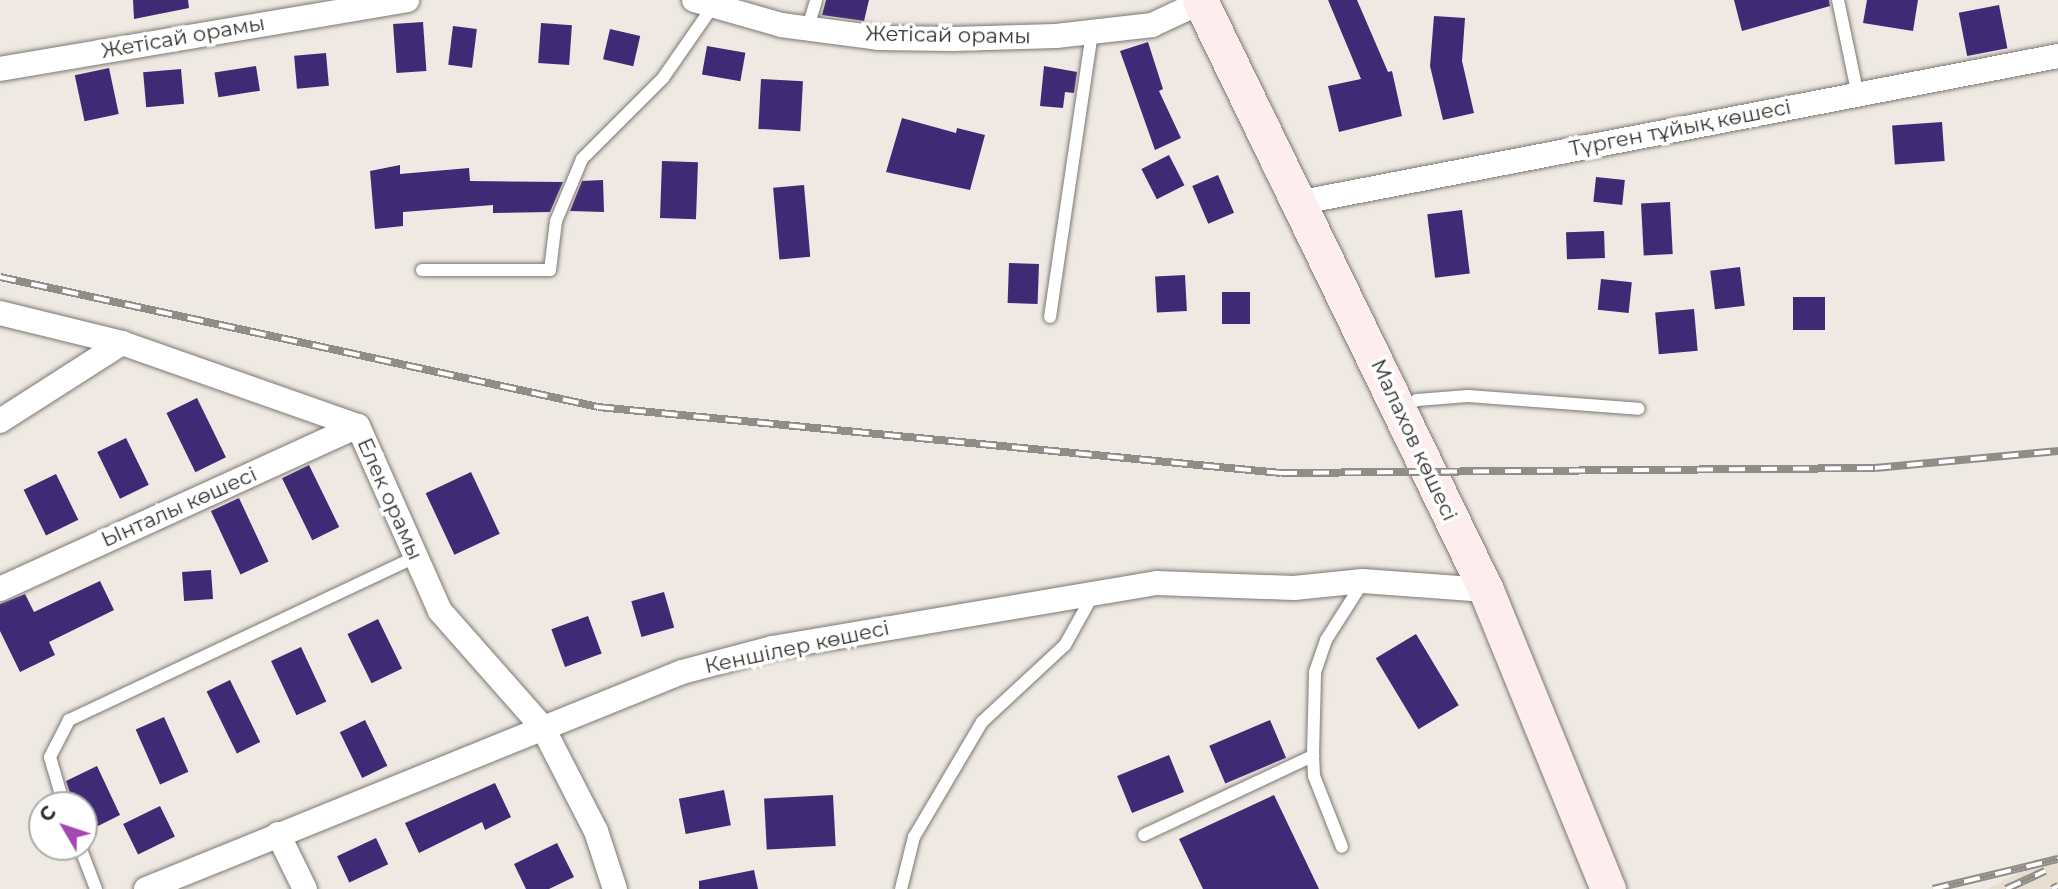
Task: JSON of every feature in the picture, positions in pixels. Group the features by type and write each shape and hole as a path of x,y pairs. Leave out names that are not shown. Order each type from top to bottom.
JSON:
{"main road":[{"name":"Малахов көшесі","path":"1200,1 1302,202 1398,410 1486,590 1608,889"}],"street":[{"name":"Жетісай орамы","path":"0,69 407,0"},
{"name":"Жетісай орамы","path":"704,3 781,25 878,38 1092,32 1152,25 1200,1"},
{"name":"Түрген тұйық көшесі","path":"1302,202 1857,91 2058,55"},
{"name":"Елек орамы","path":"0,313 122,343 358,426 440,611 544,728 596,831 615,889"},
{"path":"0,421 122,343"},
{"name":"Ынталы көшесі","path":"0,589 358,426"},
{"name":"Кеншілер көшесі","path":"146,889 682,672 772,648 1157,583 1294,588 1363,581 1486,590"},
{"path":"278,834 305,889"}],"lane":[{"path":"808,27 816,0"},
{"path":"1838,0 1857,91"},
{"path":"422,271 550,270 556,221 582,159 663,78 704,3"},
{"path":"1050,317 1092,32"},
{"path":"1398,410 1417,400 1468,396 1639,409"},
{"path":"60,791 50,757 69,720 416,556"},
{"path":"1342,847 1314,776 1315,672 1326,640 1363,581"},
{"path":"901,889 914,837 982,722 1065,645 1094,593"},
{"path":"1144,835 1313,756"},
{"path":"85,861 96,889"}],"shaded area":[{"path":"2058,852 2058,889 1988,889"}],"building":[{"path":"133,0 188,0 189,8 134,19"},
{"path":"826,0 869,0 864,21 822,15"},
{"path":"1328,0 1357,0 1388,72 1392,71 1402,116 1339,132 1328,86 1361,79"},
{"path":"1734,0 1829,0 1830,6 1742,31"},
{"path":"1867,0 1918,0 1913,31 1863,23"},
{"path":"1999,5 2007,48 1967,56 1959,13"},
{"path":"1434,16 1465,18 1462,61 1474,113 1443,120 1430,66"},
{"path":"423,22 426,71 396,73 393,24"},
{"path":"541,23 572,25 569,65 538,63"},
{"path":"453,26 477,29 472,68 448,65"},
{"path":"610,29 640,36 633,66 603,59"},
{"path":"1148,42 1163,89 1159,91 1181,138 1155,150 1120,51"},
{"path":"707,46 745,53 740,81 702,75"},
{"path":"326,53 329,86 297,89 294,56"},
{"path":"256,66 260,91 218,97 215,73"},
{"path":"1044,66 1077,72 1074,93 1065,92 1063,108 1040,106"},
{"path":"109,68 119,114 85,121 75,75"},
{"path":"181,69 184,104 146,107 143,72"},
{"path":"761,79 803,81 800,131 758,129"},
{"path":"902,118 956,133 957,128 985,135 970,190 886,172"},
{"path":"1942,122 1945,161 1895,164 1892,125"},
{"path":"1169,155 1184,185 1157,199 1141,169"},
{"path":"662,161 698,162 696,219 660,218"},
{"path":"400,165 400,174 469,168 470,181 563,182 550,212 493,213 493,205 403,212 403,226 375,229 370,171"},
{"path":"1218,175 1234,213 1208,224 1192,186"},
{"path":"1596,177 1625,180 1622,205 1593,202"},
{"path":"603,180 604,212 570,211 582,181"},
{"path":"804,185 810,257 779,259 773,188"},
{"path":"1670,202 1673,254 1644,255 1641,204"},
{"path":"1462,210 1470,274 1435,278 1427,214"},
{"path":"1604,231 1605,258 1567,259 1566,232"},
{"path":"1009,263 1039,264 1038,304 1008,303"},
{"path":"1740,267 1745,306 1715,309 1710,271"},
{"path":"1185,275 1187,311 1157,313 1155,277"},
{"path":"1601,279 1632,282 1629,313 1598,310"},
{"path":"1222,292 1250,292 1250,324 1222,324"},
{"path":"1793,297 1825,297 1825,330 1793,330"},
{"path":"1694,309 1698,351 1659,354 1655,312"},
{"path":"197,398 226,457 195,472 166,413"},
{"path":"126,438 149,485 120,499 97,452"},
{"path":"309,465 339,527 312,540 282,478"},
{"path":"471,472 500,534 454,555 426,493"},
{"path":"56,474 78,520 46,536 24,490"},
{"path":"239,498 269,561 240,575 211,511"},
{"path":"211,570 213,599 184,601 182,572"},
{"path":"100,581 114,610 49,642 55,655 20,672 0,631 0,604 25,594 34,612"},
{"path":"664,592 674,628 642,637 631,601"},
{"path":"588,616 602,654 565,667 551,629"},
{"path":"378,619 402,668 372,683 347,634"},
{"path":"1416,634 1459,705 1418,729 1376,658"},
{"path":"301,647 326,701 296,715 271,661"},
{"path":"230,680 260,742 237,753 207,691"},
{"path":"164,717 188,772 160,784 136,730"},
{"path":"365,720 387,766 362,778 340,732"},
{"path":"1270,720 1286,758 1225,784 1209,746"},
{"path":"1169,755 1184,792 1132,813 1117,776"},
{"path":"97,766 120,815 98,826 98,791 69,791 66,781"},
{"path":"495,783 511,817 485,830 482,822 419,853 405,823"},
{"path":"724,790 731,825 686,834 679,799"},
{"path":"833,795 836,846 767,850 764,799"},
{"path":"1274,795 1319,889 1203,889 1179,839"},
{"path":"160,806 175,837 138,855 123,824"},
{"path":"376,838 388,864 349,882 337,856"},
{"path":"557,843 574,877 549,889 526,889 514,864"},
{"path":"754,870 758,889 699,889 699,881"}],"railway":[{"path":"0,277 598,407 1281,473 1875,468 2058,451"},
{"path":"1933,889 2058,859"},
{"path":"2006,889 2045,871"},
{"path":"2052,889 2058,886"}]}
